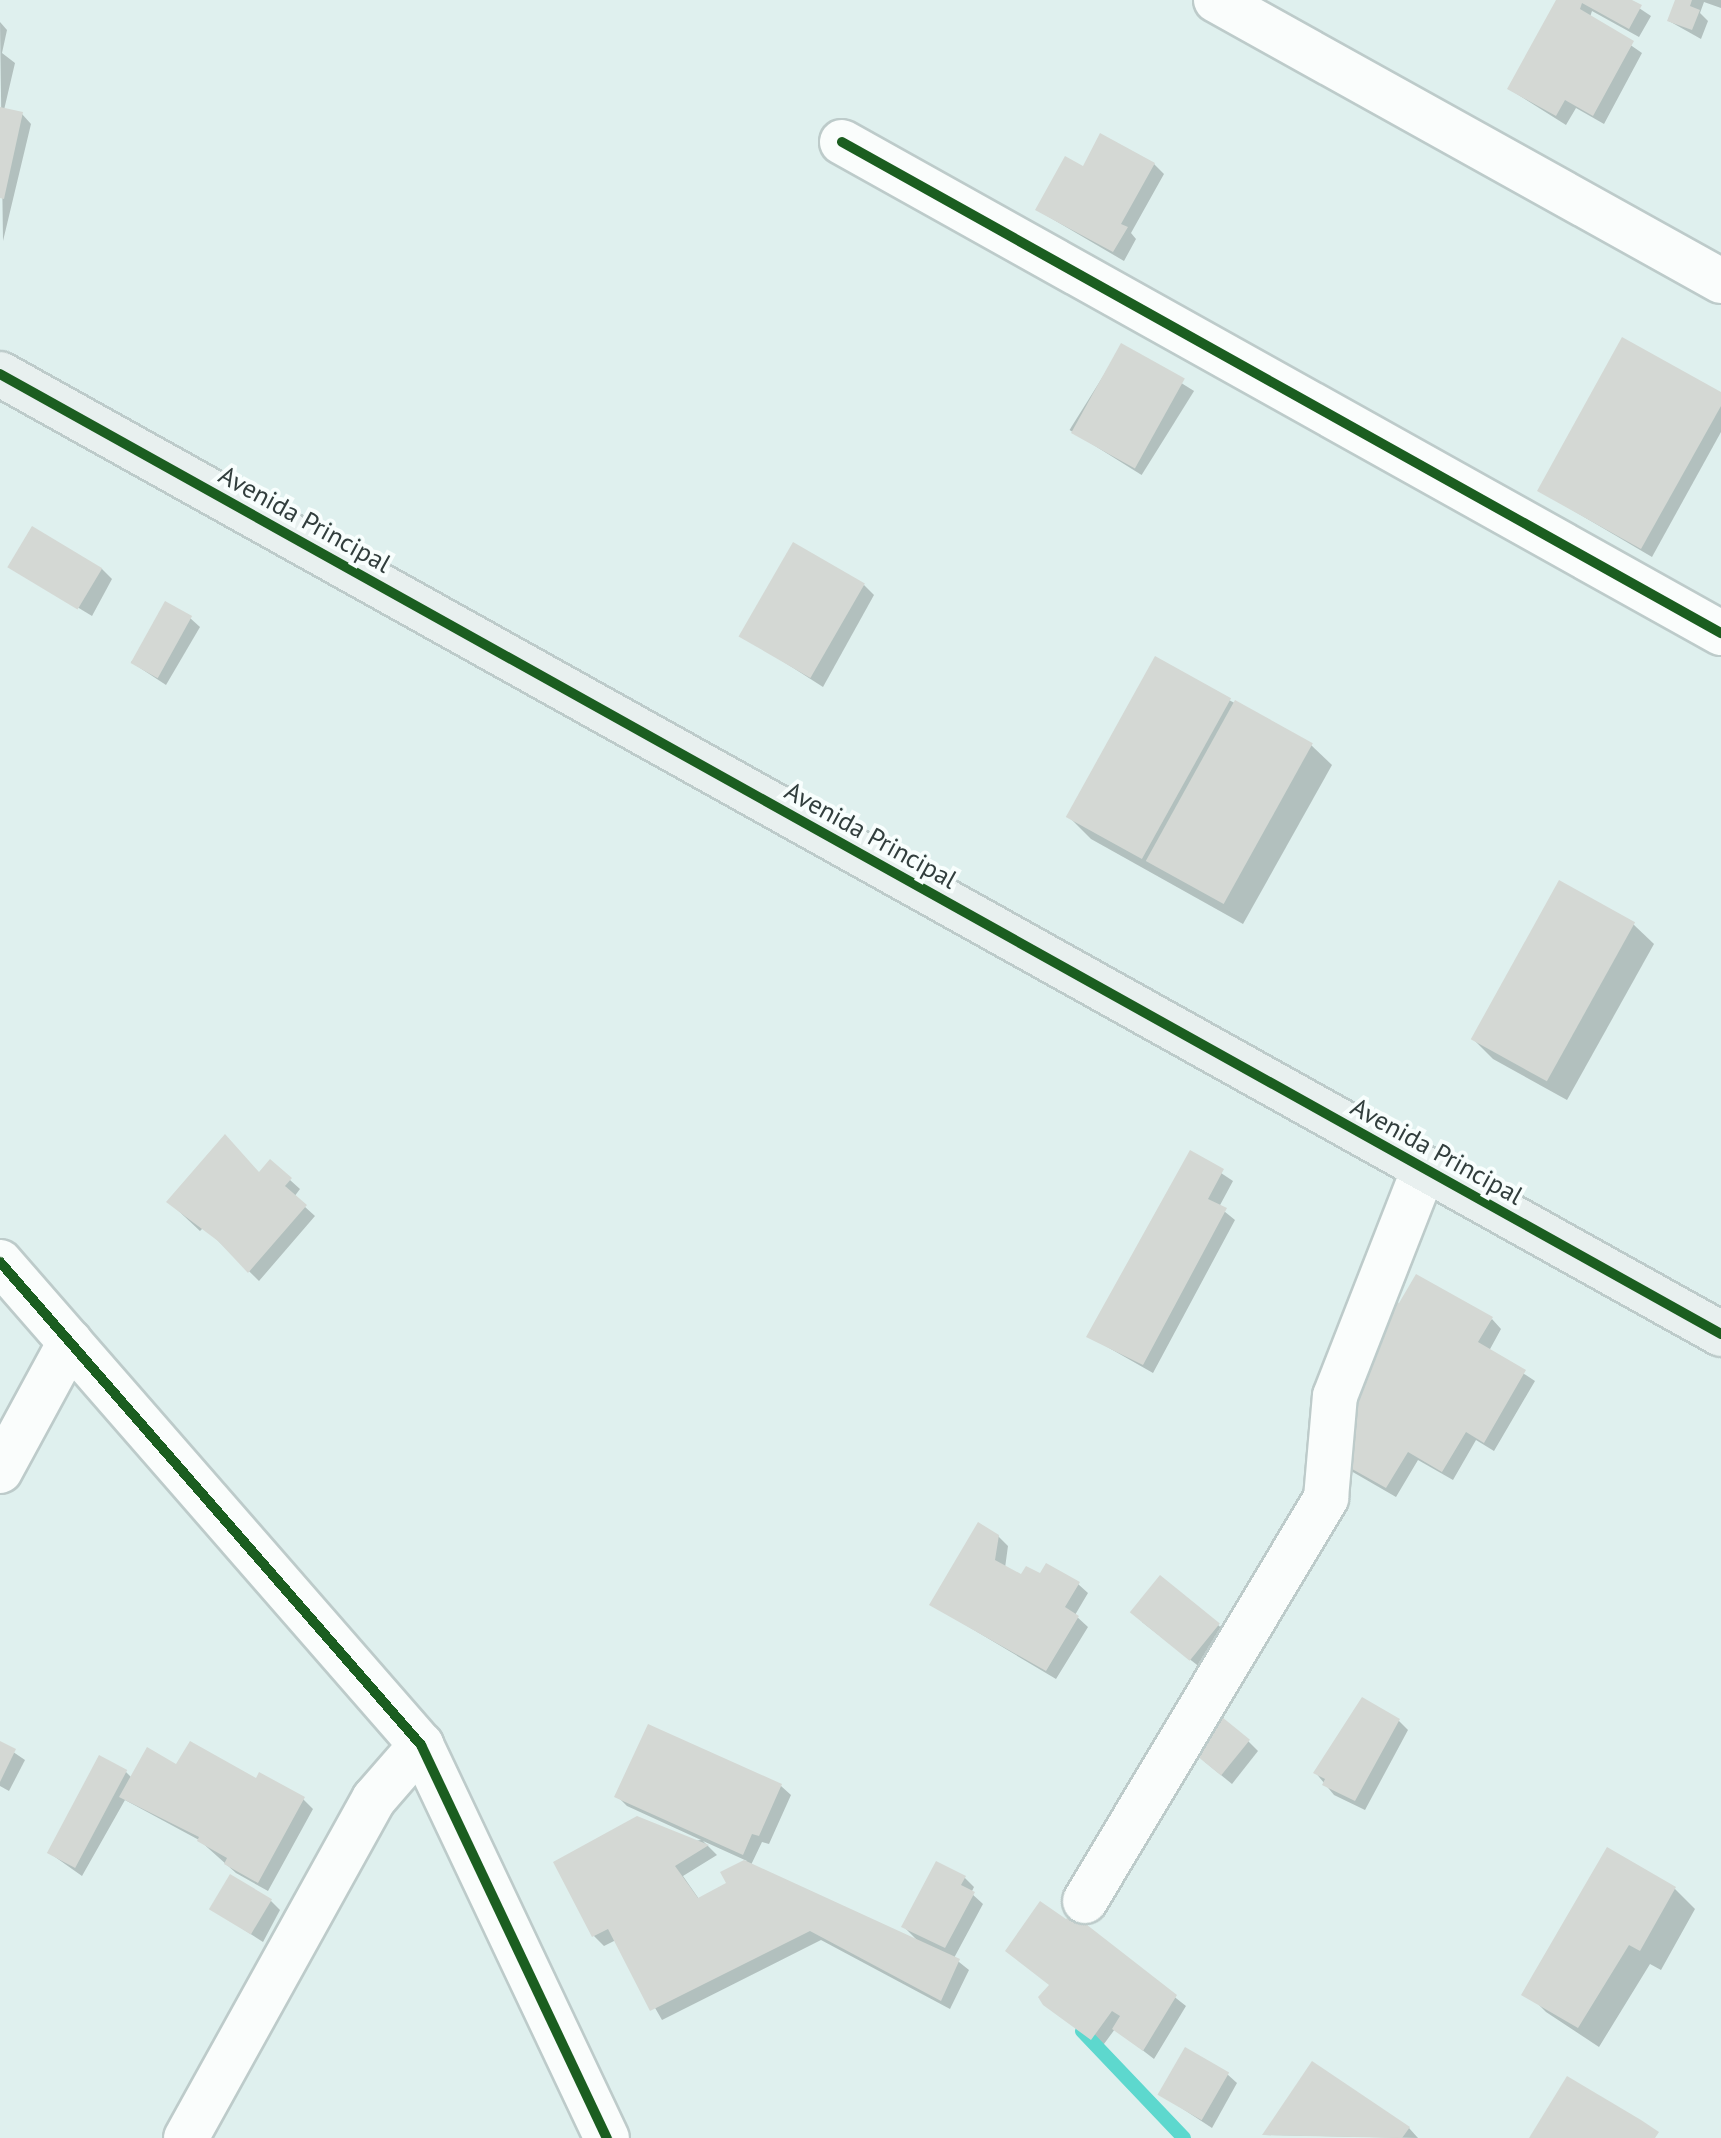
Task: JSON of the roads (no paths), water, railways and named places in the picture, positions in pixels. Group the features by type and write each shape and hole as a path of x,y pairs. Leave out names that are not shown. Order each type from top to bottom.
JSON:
{"street":[{"path":"1216,0 1721,281"},
{"path":"842,142 1721,633"},
{"name":"Avenida Principal","path":"0,374 1721,1334"},
{"path":"1085,1901 1326,1498 1335,1396 1424,1169"},
{"path":"0,1262 421,1745 607,2138"},
{"path":"0,1471 70,1342"},
{"path":"186,2138 374,1799 421,1745"}],"waterway":[{"path":"1082,2031 1184,2138"}]}
